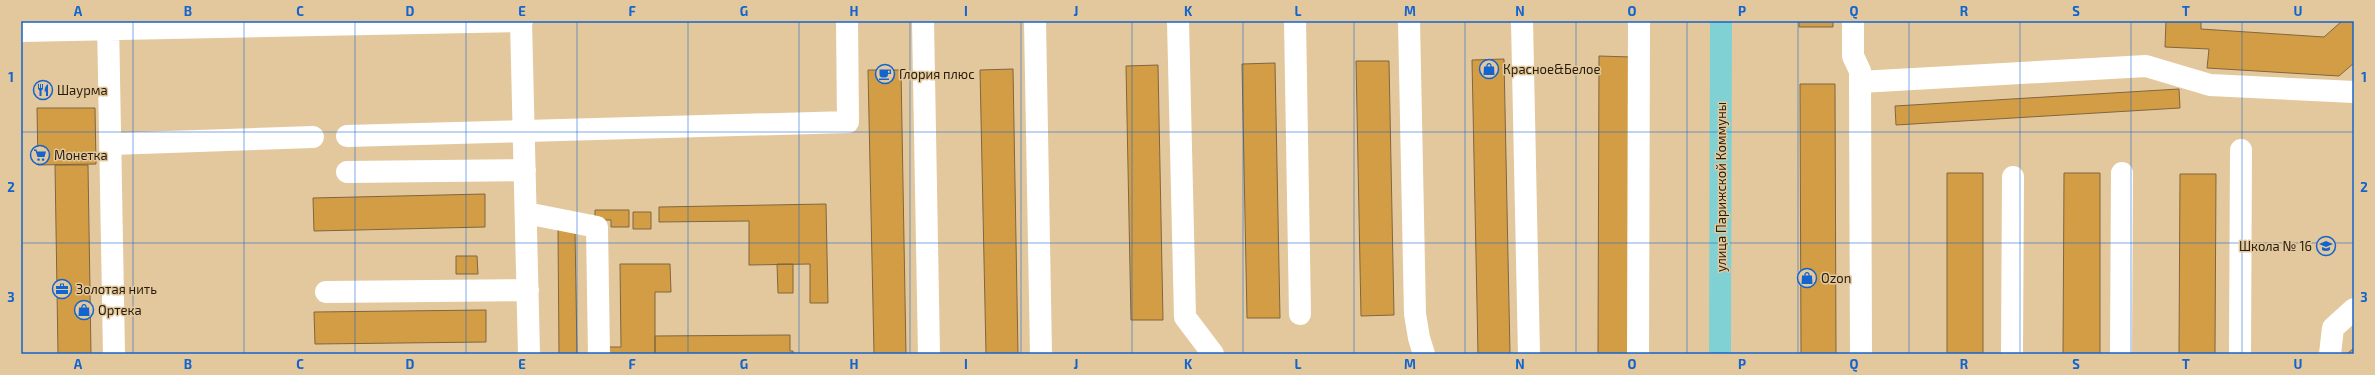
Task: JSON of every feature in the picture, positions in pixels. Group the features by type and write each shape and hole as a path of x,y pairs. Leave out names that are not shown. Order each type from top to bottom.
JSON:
{"main road":[{"name":"улица Парижской Коммуны","path":"1720,354 1721,21"}],"street":[{"path":"21,31 108,25 522,21 529,354"},
{"path":"346,136 848,122 847,21"},
{"path":"923,21 929,354"},
{"path":"1035,21 1041,354"},
{"path":"1178,21 1185,318 1213,354"},
{"path":"1295,21 1300,314"},
{"path":"1409,21 1415,314 1419,338 1424,354"},
{"path":"1522,21 1529,354"},
{"path":"1638,354 1639,21"},
{"path":"1853,21 1853,56 1860,71 1861,354"},
{"path":"108,25 114,354"},
{"path":"1860,82 2146,66 2210,85 2354,92"},
{"path":"111,144 313,137"},
{"path":"2240,354 2241,150"},
{"path":"347,172 525,170"},
{"path":"2121,354 2122,173"},
{"path":"2012,354 2013,177"},
{"path":"526,212 597,227 599,354"},
{"path":"326,292 528,290"},
{"path":"2330,354 2333,328 2354,309"}],"building":[{"path":"1799,21 1833,21 1833,27 1799,27"},
{"path":"2166,21 2201,21 2201,29 2324,37 2342,21 2354,21 2354,63 2339,76 2207,68 2209,49 2165,47"},
{"path":"1599,56 1631,57 1630,354 1598,354"},
{"path":"1504,59 1510,354 1478,354 1472,60"},
{"path":"1356,61 1389,61 1394,315 1361,316"},
{"path":"1275,63 1280,318 1247,318 1242,64"},
{"path":"1158,65 1163,320 1131,320 1126,66"},
{"path":"1013,69 1018,354 986,354 980,70"},
{"path":"868,70 901,70 906,354 874,354"},
{"path":"1800,84 1835,84 1836,354 1801,354"},
{"path":"2179,89 2180,108 1896,125 1895,106"},
{"path":"37,108 95,108 96,164 38,165"},
{"path":"55,165 88,165 91,354 58,354"},
{"path":"1947,173 1983,173 1983,354 1947,354"},
{"path":"2064,173 2100,173 2100,354 2063,354"},
{"path":"2180,174 2216,174 2215,354 2179,354"},
{"path":"485,194 485,227 314,231 313,198"},
{"path":"826,204 828,303 810,303 810,264 749,265 749,221 659,222 659,207"},
{"path":"595,210 629,210 629,227 611,227 611,220 595,220"},
{"path":"633,212 651,212 651,229 633,229"},
{"path":"558,230 575,230 577,354 559,354"},
{"path":"456,256 477,256 478,274 456,274"},
{"path":"620,264 670,264 671,292 655,292 655,354 606,354 606,347 621,347"},
{"path":"777,264 793,264 793,293 778,293"},
{"path":"486,310 486,342 315,344 314,312"},
{"path":"790,335 790,351 793,351 793,354 655,354 655,336"},
{"path":"2354,348 2354,354 2348,353"}],"place":[{"name":"Красное&Белое","path":"1489,69"},
{"name":"Глория плюс","path":"885,74"},
{"name":"Шаурма","path":"43,90"},
{"name":"Монетка","path":"40,155"},
{"name":"Школа № 16","path":"2326,246"},
{"name":"Ozon","path":"1807,278"},
{"name":"Золотая нить","path":"62,289"},
{"name":"Ортека","path":"84,310"}]}
